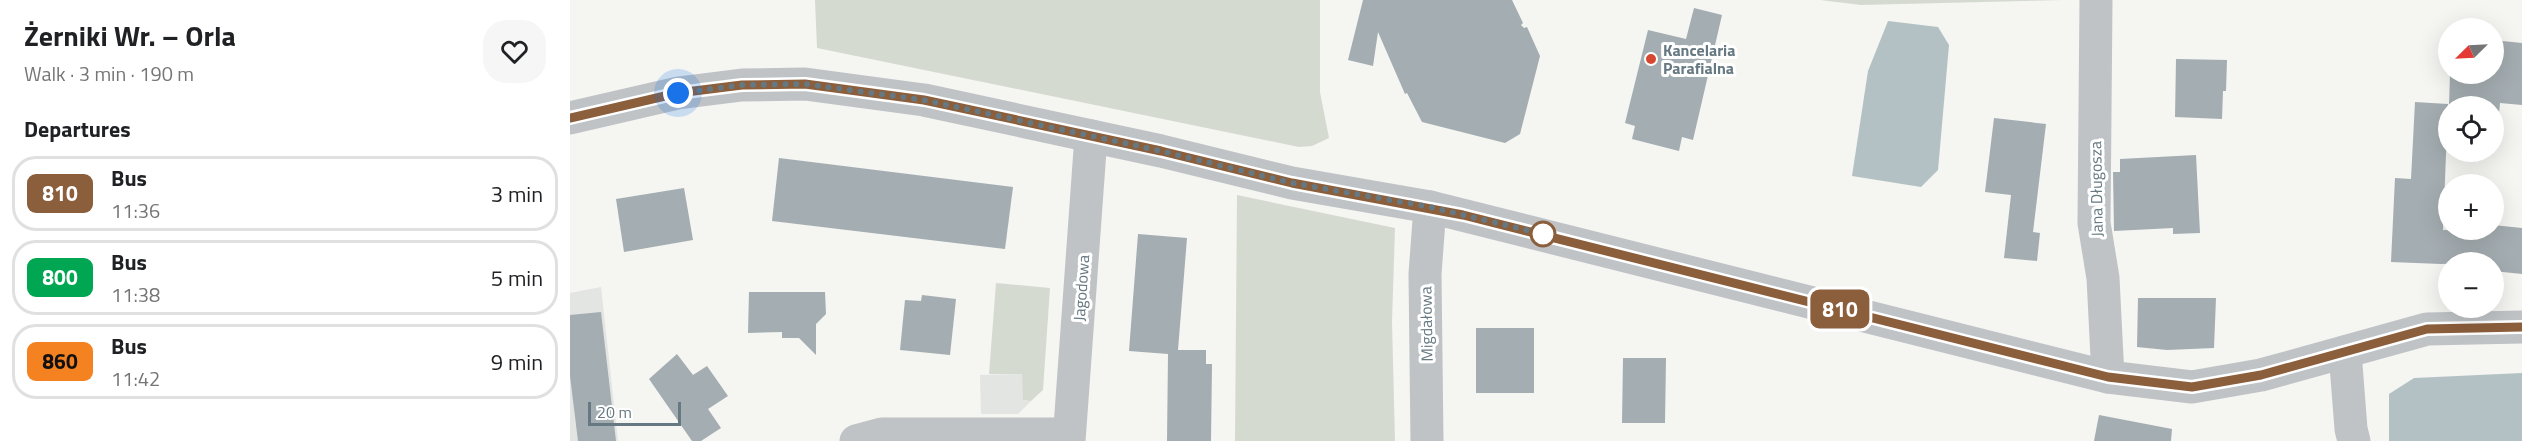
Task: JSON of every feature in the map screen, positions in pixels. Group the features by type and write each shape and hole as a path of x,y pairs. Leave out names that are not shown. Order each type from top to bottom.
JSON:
{"street":[{"name":"Jana Długosza","path":"2096,0 2094,223 2103,278 2108,377"},
{"path":"570,118 678,93 742,85 805,84 924,100 1292,183 1430,207 2108,377 2192,387 2261,375 2427,329 2522,327"},
{"name":"Jagodowa","path":"1069,437 1091,136"},
{"name":"Migdałowa","path":"1427,441 1425,274 1430,207"},
{"path":"2345,352 2351,429 2355,441"},
{"path":"856,441 882,434 1069,437"}],"shaded area":[{"path":"815,0 1320,0 1320,92 1329,138 1312,146 1299,147 817,48"},
{"path":"1820,0 2063,0 1861,5"},
{"path":"1888,21 1938,27 1949,45 1938,170 1921,187 1852,176 1868,71"},
{"path":"1237,195 1395,228 1392,322 1395,441 1235,441"},
{"path":"996,283 1050,288 1043,390 1031,401 1023,400 1022,374 989,374"},
{"path":"601,287 618,441 570,441 570,293"},
{"path":"2522,373 2522,441 2389,441 2389,394 2414,378"},
{"path":"1023,374 1023,400 1031,401 1018,414 981,414 980,375"}],"building":[{"path":"1363,0 1512,0 1523,23 1521,25 1524,28 1527,27 1540,56 1520,134 1505,143 1422,122 1407,93 1405,94 1378,32 1373,66 1348,60"},
{"path":"1694,8 1722,15 1693,140 1682,137 1679,151 1632,139 1635,126 1625,123 1648,30 1686,39"},
{"path":"2504,41 2522,43 2522,105 2504,103 2504,96 2449,96 2450,84 2504,84"},
{"path":"2176,59 2227,60 2222,119 2175,117"},
{"path":"2415,102 2438,103 2438,162 2446,162 2445,174 2438,174 2438,240 2504,240 2504,226 2522,228 2522,274 2504,272 2504,252 2438,252 2438,264 2391,262 2395,178 2411,179"},
{"path":"1994,118 2046,124 2033,232 2040,233 2037,261 2004,258 2011,195 1985,192"},
{"path":"2196,155 2200,233 2173,234 2173,228 2114,231 2113,172 2120,172 2120,159"},
{"path":"779,158 1013,187 1005,249 772,221"},
{"path":"684,188 693,240 624,252 616,199"},
{"path":"1138,234 1187,238 1178,350 1206,350 1206,364 1212,364 1211,441 1167,441 1168,354 1129,351"},
{"path":"749,292 825,292 826,314 816,324 816,355 799,338 782,338 782,332 748,333"},
{"path":"922,295 956,299 950,355 900,350 905,300 921,301"},
{"path":"2138,298 2216,298 2214,348 2167,350 2137,347"},
{"path":"601,312 616,441 578,441 570,376 570,315"},
{"path":"1476,328 1534,328 1534,393 1476,393"},
{"path":"677,354 693,375 707,366 728,396 708,409 721,428 701,441 692,441 649,379"},
{"path":"1623,358 1666,358 1665,423 1622,423"},
{"path":"2099,415 2172,429 2171,441 2094,441"}],"bus line":[{"name":"810","path":"570,118 678,93 742,85 805,84 924,100 1161,151 1292,183 1430,207 2108,377 2192,387 2261,375 2427,329 2522,327"}],"place":[{"name":"Kancelaria Parafialna","path":"1651,59"}],"route":[{"path":"678,93 742,85 805,84 924,100 1161,151 1292,183 1430,207 1543,234"}]}
